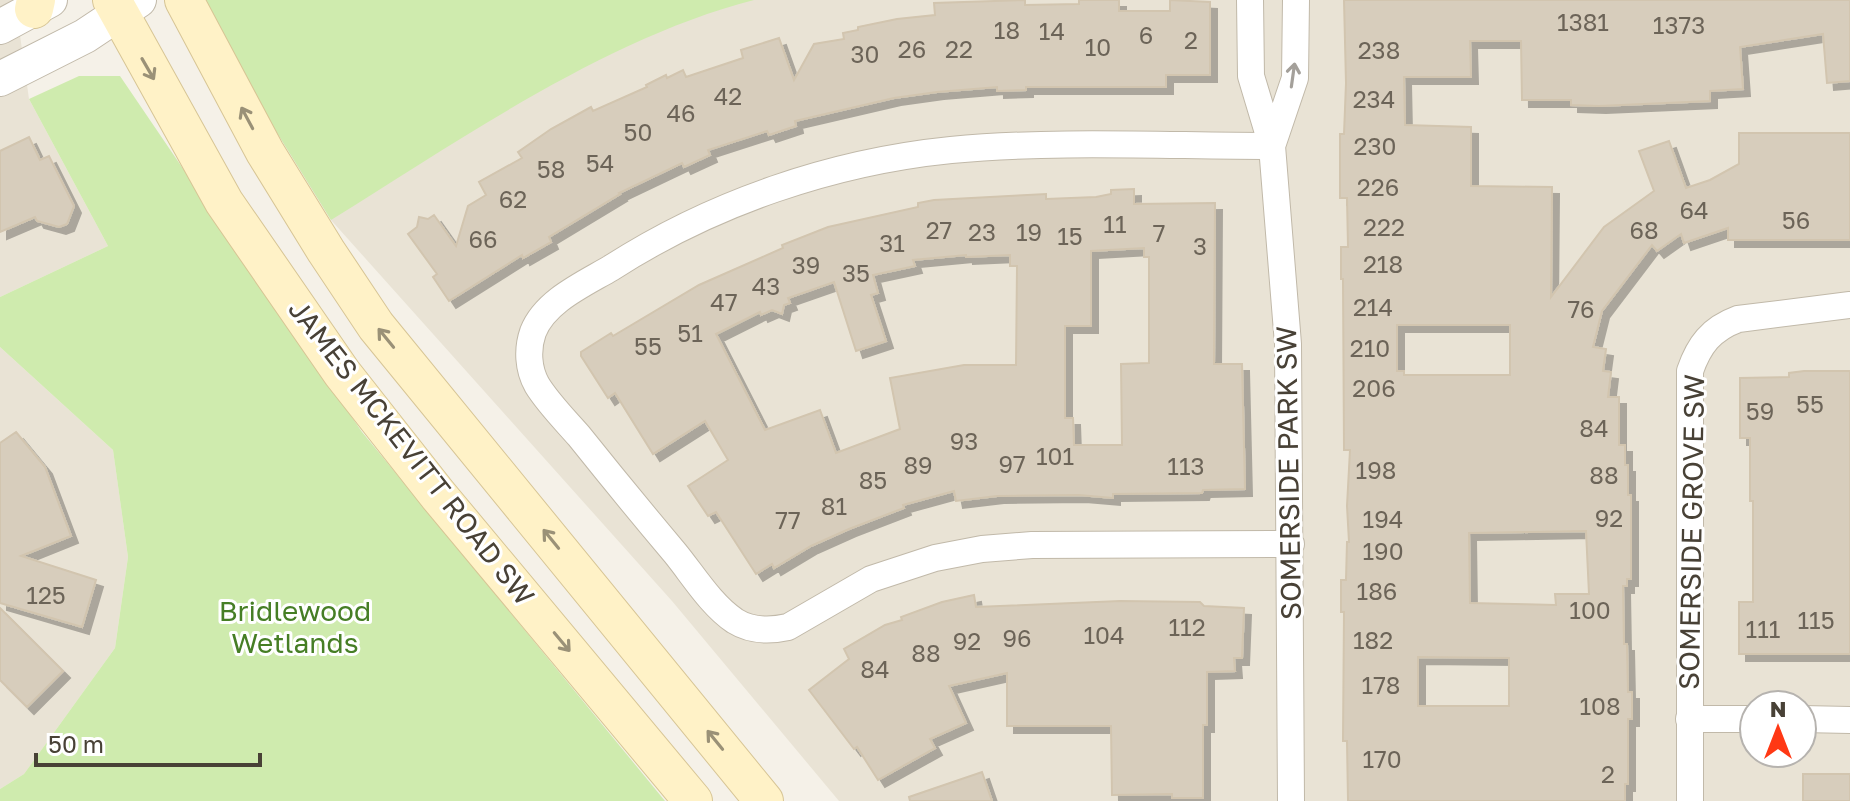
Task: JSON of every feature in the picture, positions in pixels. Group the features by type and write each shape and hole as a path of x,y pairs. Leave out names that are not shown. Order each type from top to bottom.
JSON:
{"main road":[{"name":"JAMES MCKEVITT ROAD SW","path":"184,0 265,152 376,326 764,801"},
{"name":"JAMES MCKEVITT ROAD SW","path":"123,5 224,202 342,373 438,495 693,801"}],"street":[{"name":"SOMERSIDE PARK SW","path":"1250,0 1251,76 1272,146 1288,344 1291,801"},
{"name":"SOMERSIDE PARK SW","path":"1272,146 1295,78 1296,0"},
{"path":"0,27 40,3"},
{"path":"0,79 85,36 123,5"},
{"path":"1272,146 1009,146 877,161 803,180 759,194 651,242 558,301 543,314 534,330 529,361 538,386 626,495 724,612 748,627 773,630 788,627 871,579 935,558 982,549 1032,545 1291,544"},
{"name":"SOMERSIDE GROVE SW","path":"1738,719 1689,719 1690,371 1698,350 1709,335 1724,324 1738,319 1850,305"},
{"path":"1689,719 1690,801"},
{"path":"1818,719 1850,720"}],"shaded area":[{"path":"0,0 15,0 29,99 108,246 0,297"},
{"path":"205,0 1850,0 1850,801 839,801 672,601 331,220 271,123"},
{"path":"0,347 113,450 128,557 115,648 24,774 0,789"}],"green space":[{"path":"205,0 754,0 699,17 589,65 483,125 331,220 271,123"},
{"name":"Bridlewood Wetlands","path":"79,76 120,76 362,432 665,801 0,801 0,789 24,774 115,648 128,557 113,450 0,347 0,297 108,246 29,99"}],"building":[{"path":"1025,0 1025,5 1119,0 1119,11 1170,11 1170,0 1210,2 1210,75 1166,75 1166,87 1026,87 1026,90 997,91 997,87 937,92 894,98 795,121 796,126 769,135 767,131 708,150 710,155 684,167 682,163 619,193 549,237 551,242 523,258 522,255 449,301 433,277 437,274 408,234 417,227 419,217 428,219 434,215 456,246 468,206 486,195 479,182 522,158 518,152 551,129 591,107 593,111 666,75 667,78 683,70 686,77 743,58 741,50 779,38 794,80 814,44 844,39 843,33 858,30 858,27 935,15 934,3"},
{"path":"1344,0 1850,0 1850,81 1827,83 1823,34 1740,47 1743,89 1710,91 1710,101 1599,106 1571,105 1571,100 1522,100 1521,41 1470,41 1471,77 1404,77 1405,125 1471,127 1471,186 1552,187 1551,297 1604,227 1654,191 1639,151 1669,141 1686,188 1710,180 1739,164 1739,133 1850,133 1850,240 1728,240 1728,228 1684,243 1681,234 1657,251 1652,245 1602,311 1593,347 1606,349 1603,371 1611,372 1608,397 1619,397 1619,445 1625,445 1628,495 1631,495 1631,579 1627,579 1627,586 1623,586 1628,692 1632,692 1625,801 1348,801 1347,741 1343,741 1344,612 1341,612 1341,580 1346,580 1349,542 1350,450 1344,450 1341,279 1341,247 1348,247 1347,198 1340,198 1340,134 1344,134","holes":["1397,325 1510,325 1510,375 1404,375 1404,371 1397,371","1586,531 1589,594 1555,594 1556,605 1470,603 1469,533","1418,657 1509,658 1509,706 1418,706"]},
{"path":"29,137 40,160 49,156 74,206 67,224 59,227 37,221 35,217 0,232 0,151"},
{"path":"1134,189 1134,204 1215,203 1214,364 1242,364 1245,489 1113,494 1113,498 1079,495 997,496 956,501 954,491 903,505 904,508 849,529 811,546 774,568 772,564 756,574 716,512 708,516 688,486 728,460 705,421 653,454 615,393 608,398 581,356 581,352 611,333 613,336 699,285 783,248 782,245 828,227 918,207 918,203 934,200 1046,194 1046,199 1096,197 1111,194 1111,190","holes":["1144,248 1144,257 1149,257 1149,363 1121,364 1122,445 1074,445 1073,418 1065,418 1065,326 1091,326 1091,251","1010,255 1010,266 1017,266 1016,365 964,365 890,378 900,429 836,453 820,410 765,430 716,334 760,312 761,315 772,310 782,314 784,305 790,303 788,298 834,282 856,351 886,341 871,295 878,293 873,275 915,266 913,260"]},
{"path":"1850,371 1850,654 1739,654 1739,602 1753,602 1750,438 1740,438 1740,378 1789,377 1789,373"},
{"path":"16,432 45,467 71,536 21,556 96,580 82,627 0,603 0,443"},
{"path":"974,595 976,607 1120,601 1200,602 1204,606 1244,608 1242,658 1234,658 1235,671 1207,672 1203,798 1172,798 1172,794 1112,795 1111,726 1007,726 1007,673 949,686 966,723 930,739 935,748 878,780 857,747 854,749 809,690 849,659 844,649 885,625 942,602"},
{"path":"0,608 63,671 27,707 0,680"},
{"path":"982,772 992,801 910,801 909,797"},
{"path":"1803,774 1850,774 1850,801 1803,801"}]}
